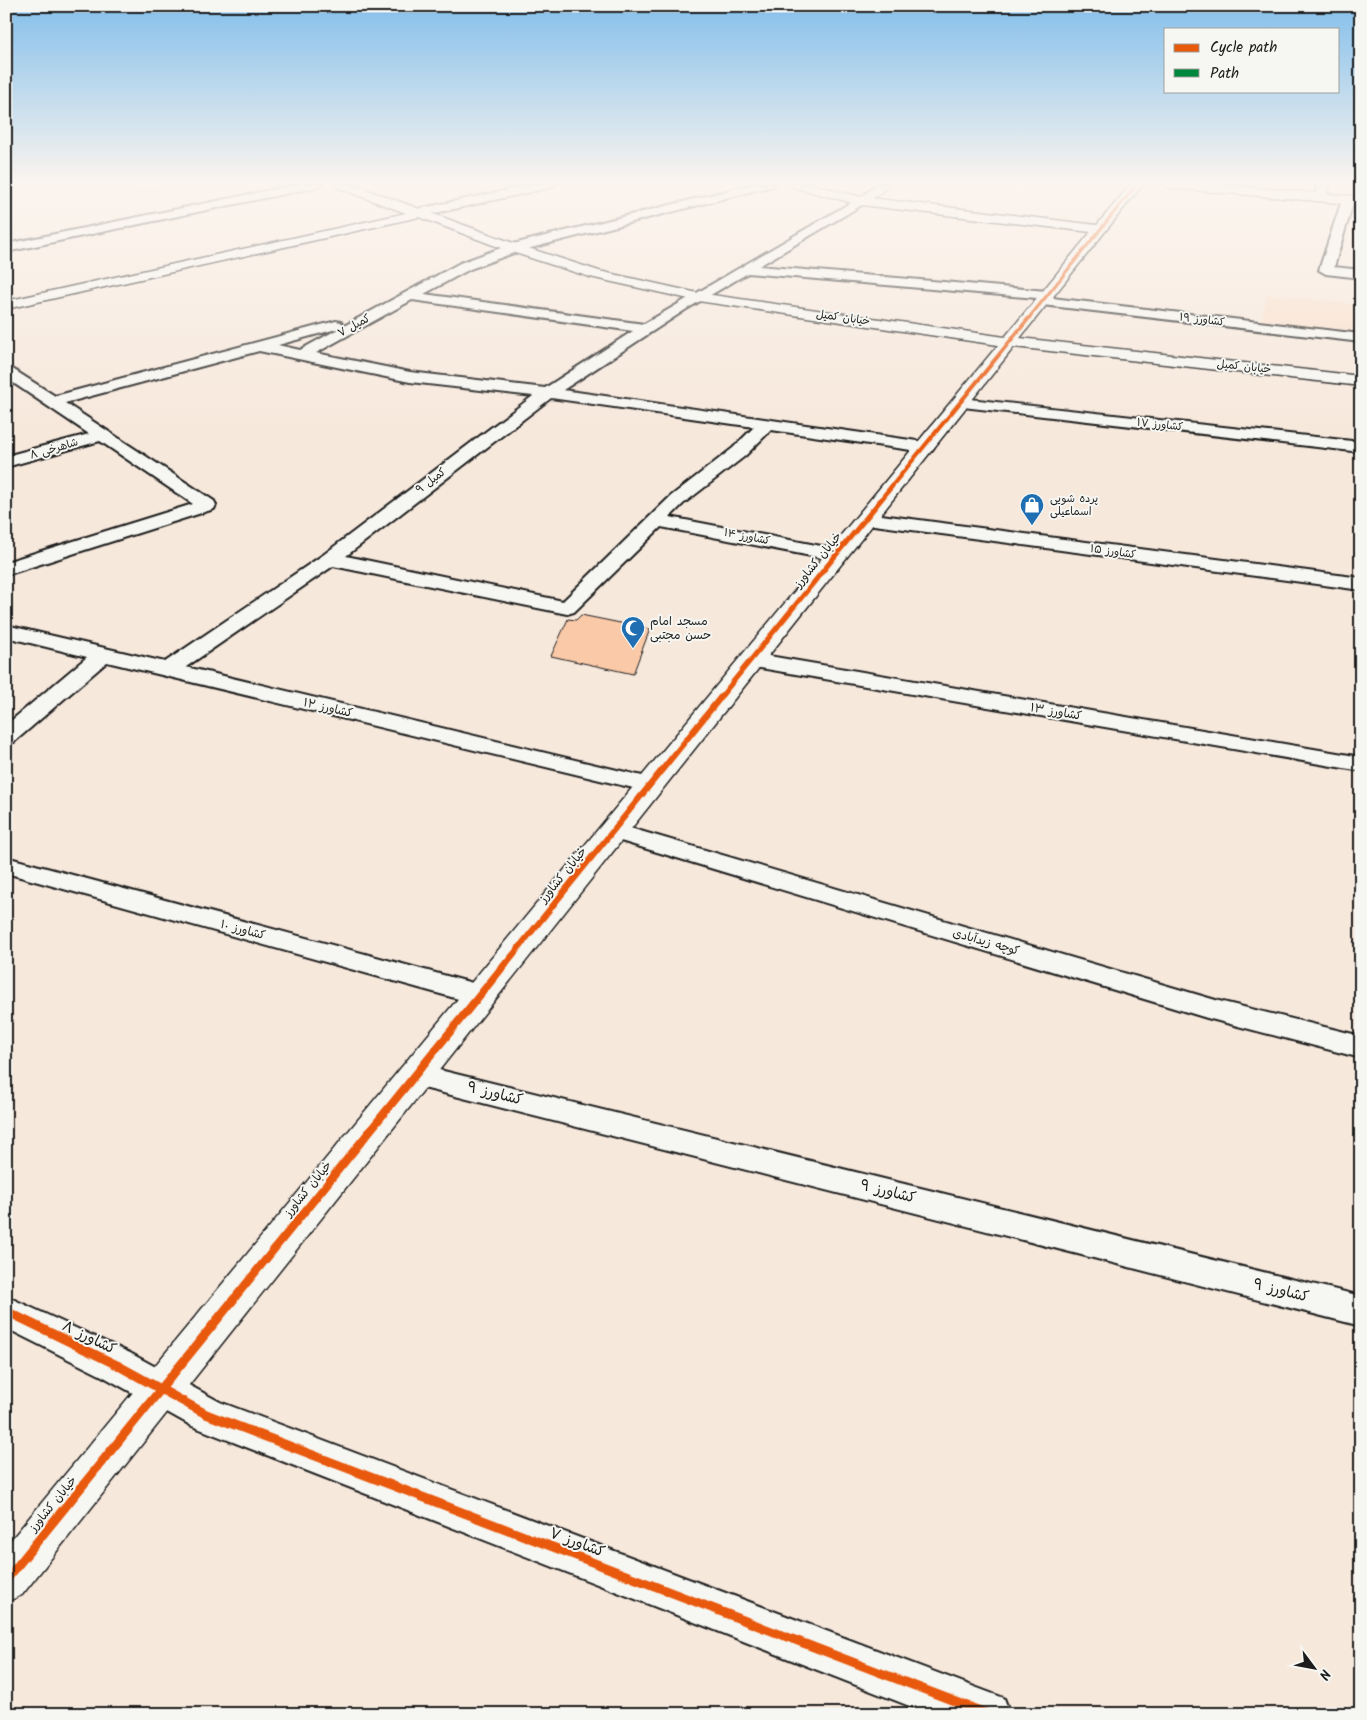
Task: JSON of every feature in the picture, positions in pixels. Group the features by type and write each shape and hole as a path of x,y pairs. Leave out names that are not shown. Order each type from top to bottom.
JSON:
{"street":[{"path":"6,305 188,264"},
{"name":"کمیل ۷","path":"302,355 470,264"},
{"name":"خیابان کمیل","path":"565,264 595,274 698,297 1010,342 1361,381"},
{"name":"کمیل ۹","path":"168,670 330,558 540,398 698,297 755,264"},
{"name":"خیابان کشاورز","path":"6,1580 1072,264"},
{"path":"1328,264 1326,270 1361,274"},
{"name":"کشاورز ۱۹","path":"747,269 1045,298 1361,338"},
{"path":"410,296 647,329"},
{"path":"52,402 375,315"},
{"path":"258,346 410,377 549,393 925,447"},
{"path":"6,371 207,505 6,569"},
{"name":"کشاورز ۱۷","path":"960,403 1361,447"},
{"path":"330,558 567,608 677,500 739,452 767,424"},
{"name":"شاهرخی ۸","path":"6,462 102,435"},
{"name":"کشاورز ۱۵","path":"866,519 1361,584"},
{"name":"کشاورز ۱۴","path":"656,520 837,555"},
{"name":"کشاورز ۱۲","path":"6,631 650,785"},
{"path":"6,737 104,654"},
{"name":"کشاورز ۱۳","path":"752,660 1361,764"},
{"name":"کوچه زیدآبادی","path":"613,832 1217,1011 1361,1048"},
{"name":"کشاورز ۱۰","path":"6,865 480,995"},
{"name":"کشاورز ۹","path":"415,1075 1361,1311"},
{"name":"کشاورز ۸","path":"6,1311 160,1389"},
{"name":"کشاورز ۷","path":"160,1389 206,1414 988,1714"}],"shaded area":[{"path":"1267,294 1361,305 1361,333 1261,322"}],"building":[{"path":"581,615 650,629 633,674 551,656 568,619 576,620"}],"marked path":[{"path":"6,375 11,374"}],"cycle path":[{"path":"6,1580 1072,264"},
{"path":"6,1311 117,1365 206,1414 988,1714"}],"place":[{"name":"پرده شویی اسماعیلی","path":"1032,526"},
{"name":"مسجد امام حسن مجتبی","path":"633,649"}]}
